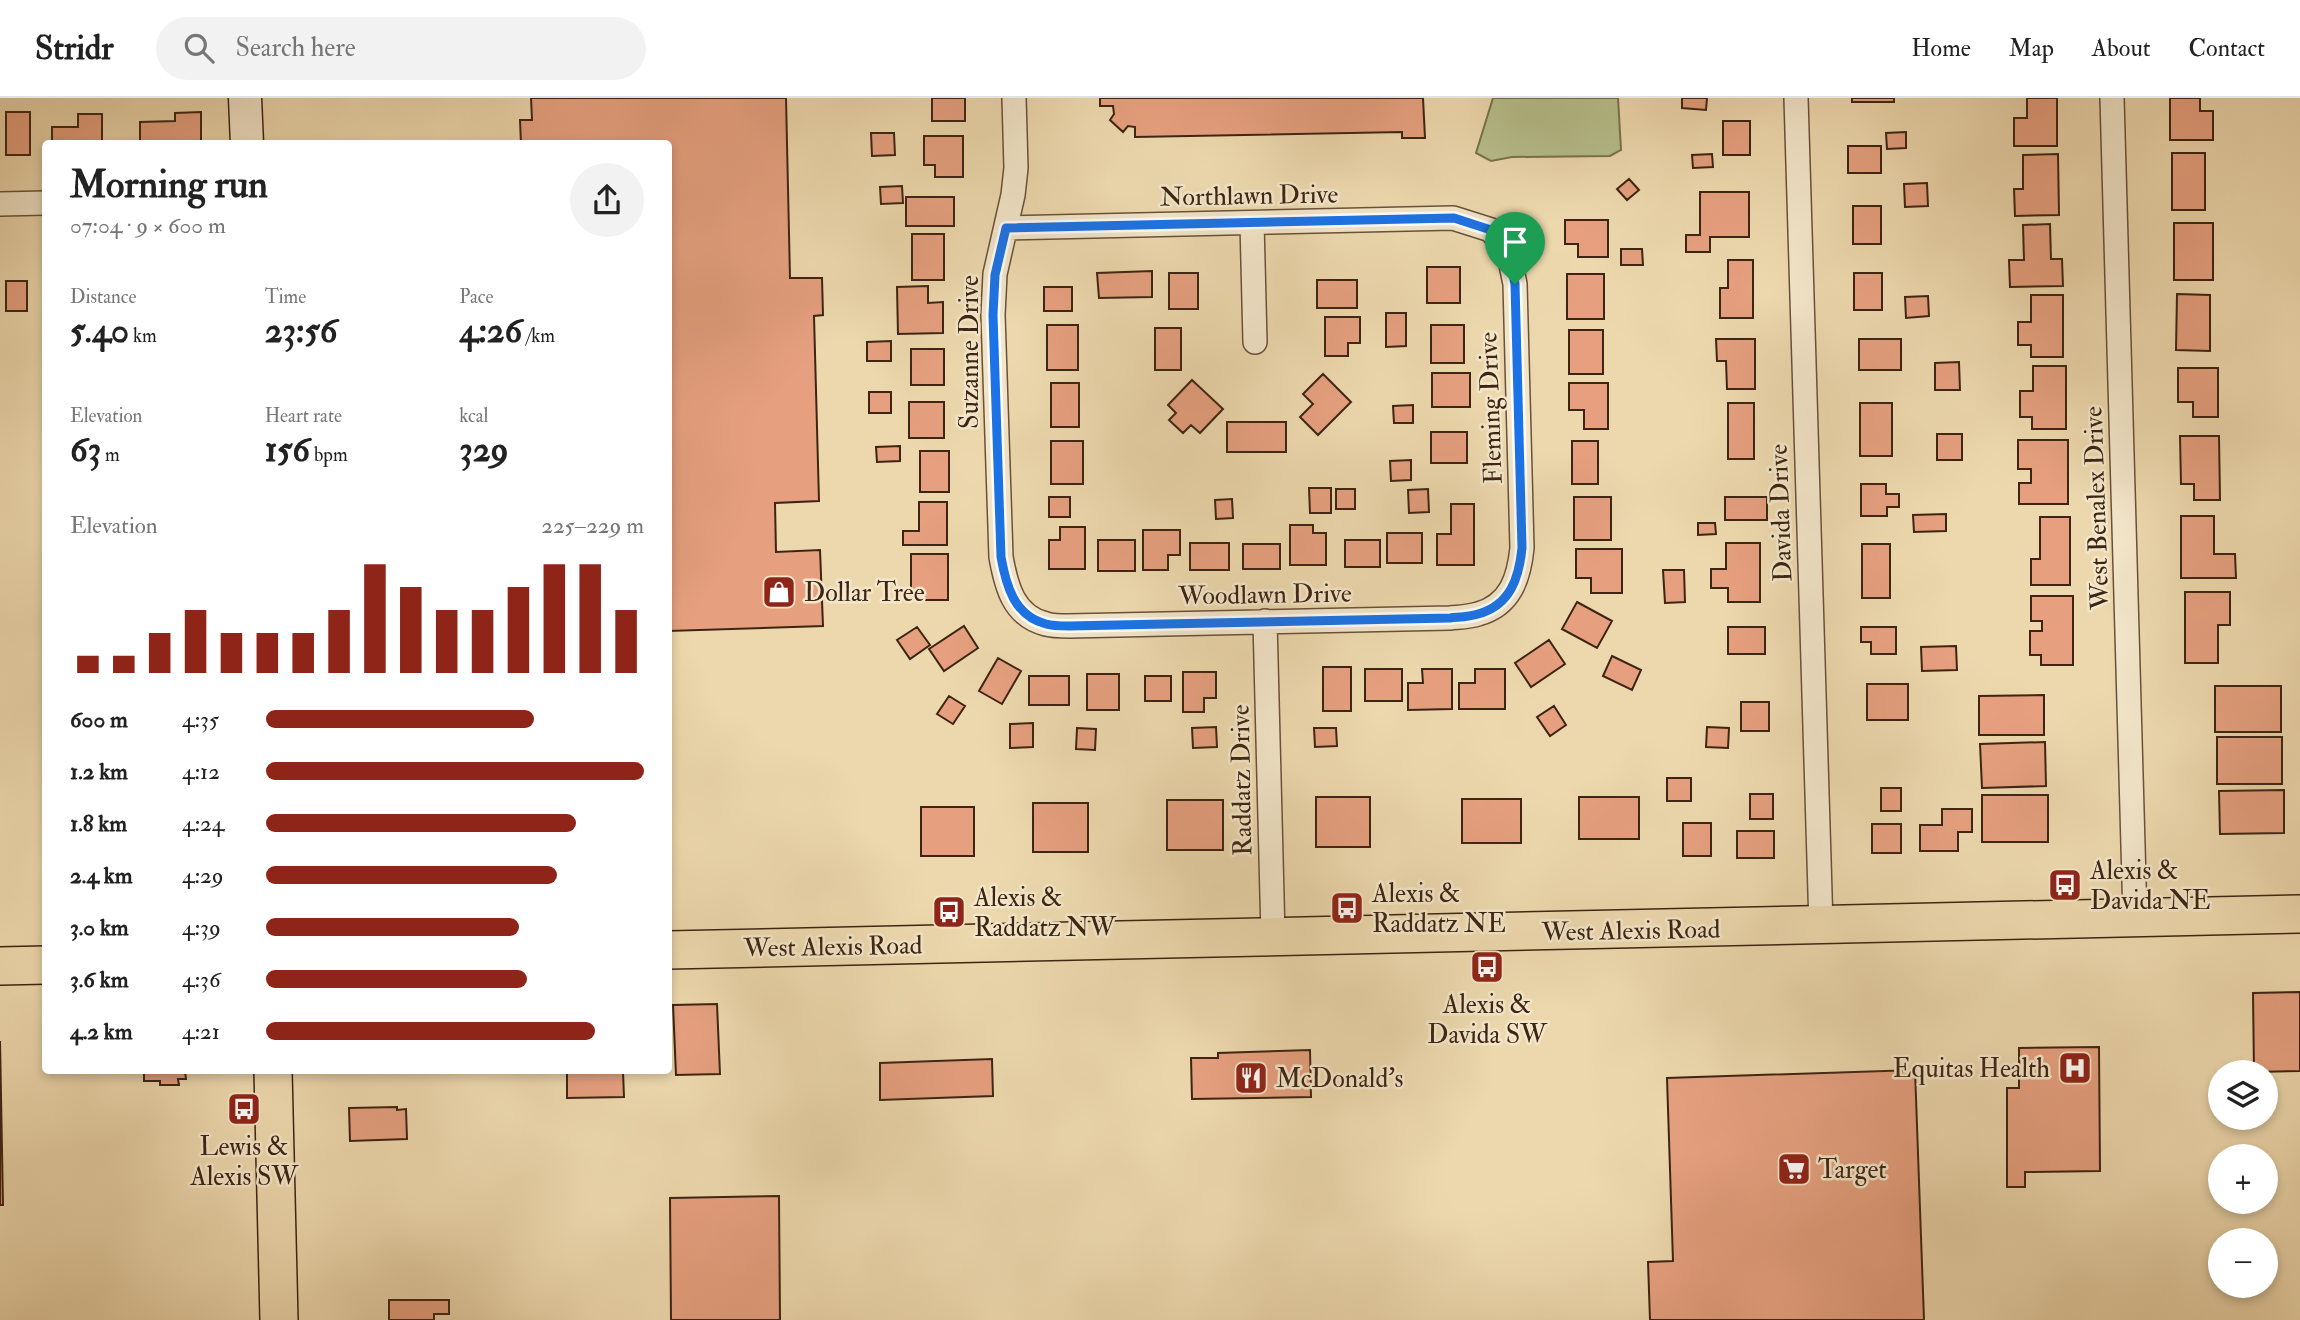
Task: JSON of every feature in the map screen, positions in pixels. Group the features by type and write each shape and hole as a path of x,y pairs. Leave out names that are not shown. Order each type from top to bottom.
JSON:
{"main road":[{"path":"245,98 247,140"},
{"name":"West Alexis Road","path":"672,950 2300,914"},
{"path":"0,966 42,965"},
{"path":"273,1074 279,1320"}],"street":[{"name":"Suzanne Drive","path":"1014,98 1016,167 995,275 993,329 1001,557 1006,587 1017,605"},
{"name":"Davida Drive","path":"1796,98 1821,926"},
{"name":"West Benalex Drive","path":"2112,98 2135,917"},
{"path":"0,204 42,203"},
{"name":"Northlawn Drive","path":"1006,228 1454,218 1491,230"},
{"path":"1252,223 1255,342"},
{"name":"Fleming Drive","path":"1491,230 1509,254 1515,284 1522,548 1520,571 1512,590"},
{"name":"Woodlawn Drive","path":"1017,605 1045,624 1069,626 1460,617 1479,614 1497,604 1512,590"},
{"name":"Raddatz Drive","path":"1265,621 1273,936"}],"green space":[{"path":"1493,98 1618,98 1621,150 1610,156 1512,157 1491,161 1476,153"}],"building":[{"path":"531,98 786,98 790,278 822,278 823,315 814,316 819,501 775,503 776,552 820,550 823,626 672,631 672,140 521,140 520,120 532,120"},
{"path":"932,98 965,98 965,121 932,121"},
{"path":"1100,98 1423,98 1425,138 1402,138 1402,132 1135,137 1135,127 1128,126 1123,132 1110,120 1114,114 1113,106 1100,106"},
{"path":"1682,98 1707,98 1706,110 1682,108"},
{"path":"1852,98 1894,98 1894,102 1852,102"},
{"path":"2027,98 2057,98 2057,146 2014,146 2014,118 2027,118"},
{"path":"2170,98 2200,98 2200,111 2213,111 2213,140 2170,140"},
{"path":"6,112 30,112 30,155 6,155"},
{"path":"201,112 201,140 140,140 140,122 175,121 175,113"},
{"path":"78,114 102,114 102,140 52,140 52,127 78,127"},
{"path":"1723,121 1750,121 1750,155 1723,155"},
{"path":"1906,132 1906,148 1887,149 1886,133"},
{"path":"871,133 894,133 895,155 872,156"},
{"path":"924,136 963,136 963,177 935,177 935,165 924,165"},
{"path":"1848,146 1881,146 1881,173 1848,173"},
{"path":"2172,153 2205,153 2205,210 2172,210"},
{"path":"1712,154 1713,167 1693,168 1692,155"},
{"path":"2058,154 2059,215 2015,216 2014,189 2023,189 2023,155"},
{"path":"1629,179 1639,190 1627,200 1617,189"},
{"path":"1927,183 1928,206 1905,207 1904,184"},
{"path":"902,186 903,203 881,204 880,187"},
{"path":"1700,192 1749,192 1749,237 1710,237 1710,252 1686,252 1686,235 1700,235"},
{"path":"906,197 954,197 954,226 906,226"},
{"path":"1853,206 1881,206 1881,244 1853,244"},
{"path":"1565,220 1608,220 1608,257 1578,257 1578,244 1565,244"},
{"path":"2174,223 2213,223 2213,280 2174,280"},
{"path":"2050,224 2051,259 2062,259 2063,286 2010,287 2009,260 2024,260 2023,225"},
{"path":"912,234 944,234 944,280 912,280"},
{"path":"1621,249 1642,249 1643,265 1621,265"},
{"path":"1728,260 1753,260 1753,318 1720,318 1720,288 1728,288"},
{"path":"1427,267 1460,267 1460,303 1427,303"},
{"path":"1152,271 1152,297 1099,298 1097,273"},
{"path":"1169,273 1198,273 1198,309 1169,309"},
{"path":"1854,273 1882,273 1882,310 1854,310"},
{"path":"1567,274 1604,274 1604,319 1567,319"},
{"path":"1317,280 1357,280 1357,308 1317,308"},
{"path":"6,281 27,281 27,311 6,311"},
{"path":"928,286 928,303 943,302 943,333 898,334 897,287"},
{"path":"1044,287 1072,287 1072,311 1044,311"},
{"path":"2177,294 2210,295 2210,351 2176,350"},
{"path":"2031,295 2063,295 2063,357 2031,357 2031,345 2018,345 2018,322 2031,322"},
{"path":"1928,296 1929,316 1906,318 1905,297"},
{"path":"1386,313 1406,313 1406,346 1386,347"},
{"path":"1325,317 1360,317 1360,343 1348,343 1348,356 1325,356"},
{"path":"1047,325 1078,325 1078,370 1047,370"},
{"path":"1431,325 1464,325 1464,363 1431,363"},
{"path":"1155,328 1181,328 1181,370 1155,370"},
{"path":"1569,330 1603,330 1603,374 1569,374"},
{"path":"1716,339 1755,339 1755,389 1727,389 1726,361 1717,361"},
{"path":"1859,339 1901,339 1901,370 1859,370"},
{"path":"891,341 891,361 867,361 867,342"},
{"path":"911,349 944,349 944,385 911,385"},
{"path":"1959,362 1960,390 1935,390 1935,363"},
{"path":"2033,366 2066,366 2066,429 2032,429 2032,417 2020,417 2020,391 2033,391"},
{"path":"2178,368 2218,368 2218,417 2193,417 2193,402 2178,402"},
{"path":"1432,373 1470,373 1470,407 1432,407"},
{"path":"1323,374 1351,402 1318,435 1300,417 1313,404 1303,394"},
{"path":"1192,380 1223,409 1200,433 1191,425 1183,433 1169,420 1176,413 1168,405"},
{"path":"1051,383 1079,383 1079,427 1051,427"},
{"path":"1569,383 1608,383 1608,429 1584,429 1584,410 1569,410"},
{"path":"869,392 891,392 891,413 869,413"},
{"path":"909,402 944,402 944,438 909,438"},
{"path":"1728,403 1754,403 1754,459 1728,459"},
{"path":"1860,403 1892,403 1892,456 1860,456"},
{"path":"1413,405 1413,423 1394,423 1393,406"},
{"path":"1227,422 1286,422 1286,452 1227,452"},
{"path":"1431,432 1467,432 1467,463 1431,463"},
{"path":"1937,434 1962,434 1962,460 1937,460"},
{"path":"2180,436 2219,436 2220,500 2194,500 2194,484 2181,484"},
{"path":"2018,440 2068,440 2068,504 2019,504 2019,483 2031,483 2031,469 2018,469"},
{"path":"1051,441 1083,441 1083,484 1051,484"},
{"path":"1572,441 1598,441 1598,484 1572,484"},
{"path":"900,446 900,461 877,462 876,447"},
{"path":"920,451 949,451 949,492 920,492"},
{"path":"1411,460 1411,480 1391,481 1390,461"},
{"path":"1861,484 1886,484 1886,494 1899,494 1899,507 1887,507 1887,516 1861,516"},
{"path":"1309,488 1331,488 1331,513 1310,513"},
{"path":"1336,489 1355,489 1355,509 1336,509"},
{"path":"1428,489 1429,512 1409,513 1408,490"},
{"path":"1049,497 1070,497 1070,517 1049,517"},
{"path":"1574,497 1611,497 1611,540 1574,540"},
{"path":"1725,497 1767,497 1767,520 1725,520"},
{"path":"1232,499 1233,518 1216,519 1215,500"},
{"path":"919,502 947,502 947,545 903,545 903,531 919,531"},
{"path":"1451,504 1474,504 1474,565 1437,565 1437,534 1451,534"},
{"path":"1946,514 1946,531 1914,532 1913,515"},
{"path":"2181,516 2214,516 2214,554 2235,554 2236,578 2181,578"},
{"path":"2040,517 2070,517 2070,585 2031,585 2031,559 2040,559"},
{"path":"1698,523 1715,523 1716,534 1698,535"},
{"path":"1290,525 1313,525 1313,533 1326,533 1326,565 1290,565"},
{"path":"1060,527 1085,527 1085,569 1049,569 1049,540 1060,540"},
{"path":"1143,530 1180,530 1180,555 1168,555 1168,570 1143,570"},
{"path":"1387,533 1422,533 1422,563 1387,563"},
{"path":"1098,540 1135,540 1135,571 1098,571"},
{"path":"1345,540 1380,540 1380,567 1345,567"},
{"path":"1190,543 1229,543 1229,570 1190,570"},
{"path":"1726,543 1760,543 1760,602 1728,602 1728,588 1711,588 1711,569 1726,569"},
{"path":"1243,544 1280,544 1280,569 1243,569"},
{"path":"1862,544 1890,544 1890,598 1862,598"},
{"path":"1576,549 1622,549 1622,593 1591,593 1591,578 1576,578"},
{"path":"911,554 948,554 948,600 911,600"},
{"path":"1663,570 1684,570 1685,602 1665,603"},
{"path":"2185,592 2230,592 2230,625 2218,625 2218,663 2185,663"},
{"path":"2031,596 2073,596 2073,665 2041,665 2041,655 2030,655 2030,631 2042,631 2042,621 2031,621"},
{"path":"1577,602 1612,621 1597,648 1562,629"},
{"path":"964,626 978,648 944,671 929,649"},
{"path":"917,627 930,645 910,659 897,640"},
{"path":"1728,627 1765,627 1765,654 1728,654"},
{"path":"1861,627 1896,627 1896,654 1871,654 1871,642 1861,642"},
{"path":"1549,640 1565,664 1531,687 1515,663"},
{"path":"1956,646 1957,670 1922,671 1921,647"},
{"path":"1612,656 1641,670 1632,690 1603,676"},
{"path":"998,658 1021,671 1002,704 979,691"},
{"path":"1323,667 1351,667 1351,711 1323,711"},
{"path":"1365,669 1402,669 1402,701 1365,701"},
{"path":"1422,669 1452,669 1452,709 1408,710 1408,683 1423,683"},
{"path":"1475,669 1505,669 1505,709 1459,709 1459,683 1475,683"},
{"path":"1183,672 1216,672 1216,698 1204,698 1204,712 1183,712"},
{"path":"1087,674 1119,674 1119,710 1087,710"},
{"path":"1029,676 1069,676 1069,705 1029,705"},
{"path":"1145,676 1171,676 1171,701 1145,701"},
{"path":"1867,684 1908,684 1908,720 1867,720"},
{"path":"2215,686 2281,686 2281,732 2215,732"},
{"path":"2044,695 2044,735 1979,735 1979,696"},
{"path":"949,696 965,706 953,724 937,714"},
{"path":"1741,702 1769,702 1769,731 1741,731"},
{"path":"1554,706 1566,725 1550,736 1537,717"},
{"path":"1033,723 1033,747 1010,748 1010,724"},
{"path":"1216,727 1217,747 1193,748 1192,728"},
{"path":"1707,727 1729,728 1728,748 1706,747"},
{"path":"1077,728 1096,729 1095,750 1076,749"},
{"path":"1314,728 1336,728 1337,746 1315,747"},
{"path":"2217,737 2282,737 2282,784 2217,784"},
{"path":"2045,742 2046,786 1982,788 1980,744"},
{"path":"1667,778 1691,778 1691,801 1667,801"},
{"path":"1881,788 1901,788 1901,811 1881,811"},
{"path":"2284,790 2284,833 2220,834 2219,791"},
{"path":"1750,794 1773,794 1773,819 1750,819"},
{"path":"1982,795 2048,795 2048,842 1982,842"},
{"path":"1316,797 1370,797 1370,847 1316,847"},
{"path":"1579,797 1639,797 1639,839 1579,839"},
{"path":"1462,799 1521,799 1521,843 1462,843"},
{"path":"1167,800 1223,800 1223,850 1167,850"},
{"path":"1033,803 1088,803 1088,852 1033,852"},
{"path":"921,807 974,807 974,856 921,856"},
{"path":"1942,809 1972,809 1972,832 1958,832 1958,851 1920,851 1920,825 1942,825"},
{"path":"1683,823 1711,823 1711,856 1683,856"},
{"path":"1872,824 1901,824 1901,853 1872,853"},
{"path":"1737,831 1774,831 1774,858 1737,858"},
{"path":"2300,992 2300,1071 2278,1071 2278,1060 2254,1060 2253,993"},
{"path":"717,1004 720,1074 676,1075 673,1005"},
{"path":"0,1041 3,1205 0,1205"},
{"path":"2099,1047 2100,1171 2025,1172 2025,1187 2007,1187 2007,1088 2019,1088 2019,1048"},
{"name":"McDonald's","path":"1310,1050 1311,1097 1192,1099 1191,1058 1218,1058 1218,1053"},
{"path":"992,1059 993,1096 880,1100 880,1063"},
{"path":"1915,1070 1924,1320 1650,1320 1648,1262 1673,1261 1667,1078"},
{"path":"144,1074 185,1074 186,1079 178,1079 179,1085 160,1085 160,1081 144,1081"},
{"path":"567,1074 623,1074 624,1097 567,1098"},
{"path":"397,1107 397,1110 406,1109 407,1139 350,1141 349,1108"},
{"path":"779,1196 780,1320 671,1320 670,1198"},
{"path":"389,1300 449,1300 449,1314 434,1314 434,1320 389,1320"}],"place":[{"name":"Dollar Tree","path":"779,592"},
{"name":"Alexis & Davida NE","path":"2065,885"},
{"name":"Alexis & Raddatz NE","path":"1347,908"},
{"name":"Alexis & Raddatz NW","path":"949,912"},
{"name":"Alexis & Davida SW","path":"1487,967"},
{"name":"Equitas Health","path":"2075,1068"},
{"name":"McDonald's","path":"1251,1078"},
{"name":"Lewis & Alexis SW","path":"244,1109"},
{"name":"Target","path":"1794,1169"}],"route":[{"path":"1454,218 1491,230 1509,254 1515,284 1522,548 1520,571 1512,590 1497,604 1479,614 1450,618 1069,626 1045,624 1017,605 1006,587 1001,557 993,315 995,275 1006,228 1454,218"}]}
